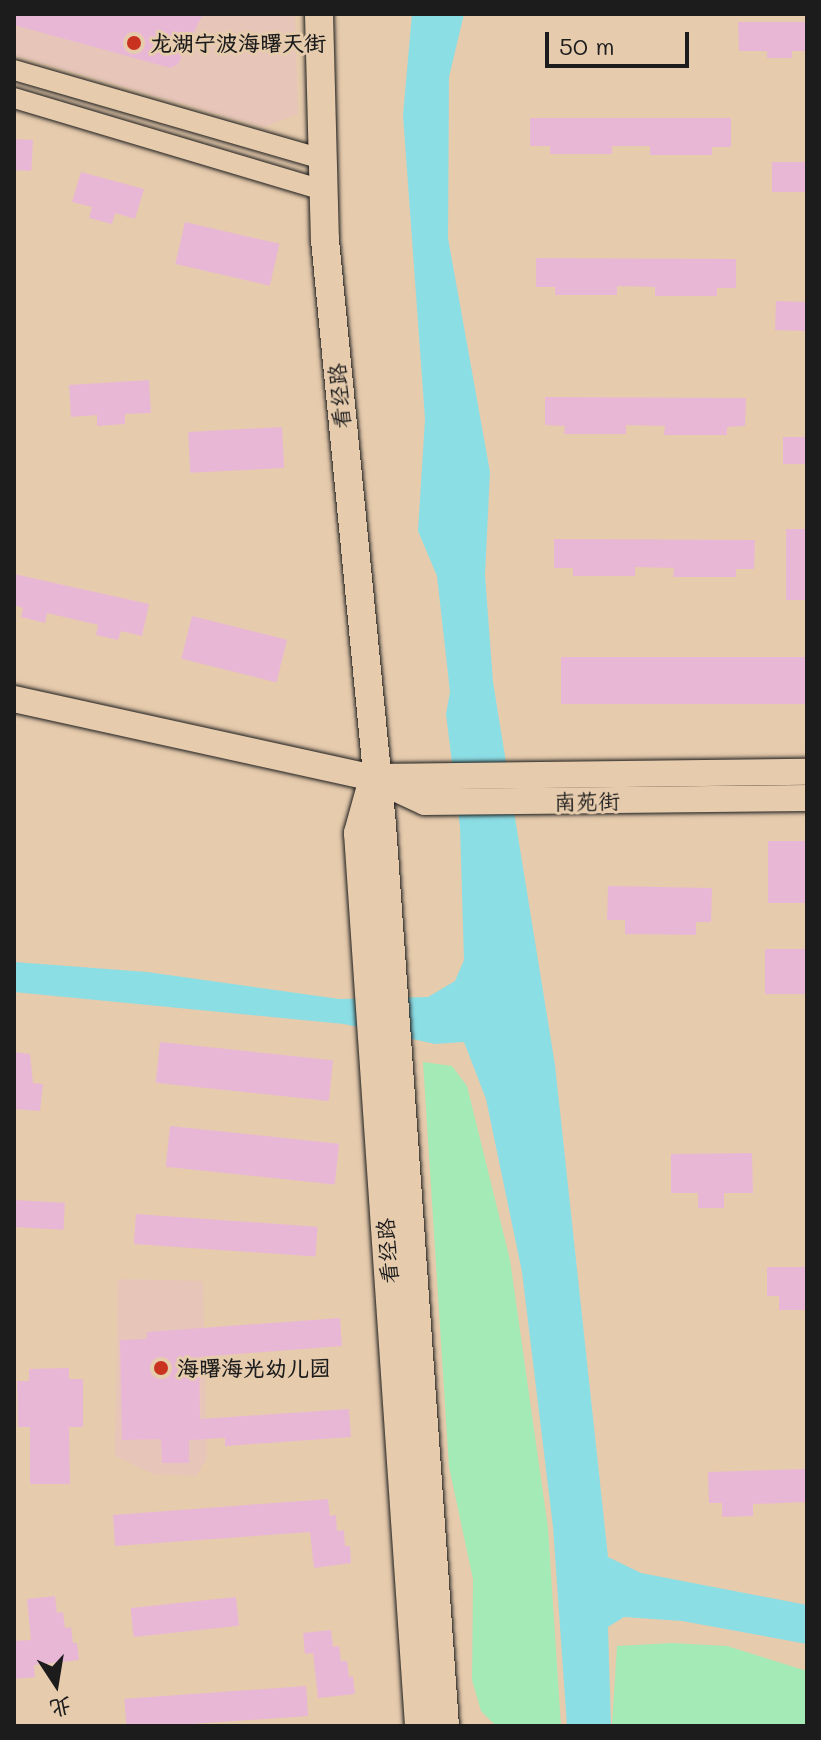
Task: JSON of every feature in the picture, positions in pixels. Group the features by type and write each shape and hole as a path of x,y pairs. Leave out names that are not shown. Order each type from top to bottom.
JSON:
{"main road":[{"name":"看经路","path":"319,14 323,190 373,778 382,825 382,999 445,1726"},
{"name":"看经路","path":"387,1061 419,1726"}],"street":[{"path":"14,70 322,159"},
{"path":"14,98 323,190"},
{"name":"南苑街","path":"14,699 373,778 432,802 807,798"},
{"name":"南苑街","path":"373,778 517,772 807,772"}],"shaded area":[{"path":"14,14 295,14 298,114 264,127 14,55"},
{"name":"海曙海光幼儿园","path":"118,1279 203,1281 207,1458 196,1476 153,1474 115,1456"}],"green space":[{"path":"423,1062 452,1066 467,1086 510,1260 548,1528 561,1726 496,1726 481,1711 472,1680 473,1579 449,1467"},
{"path":"672,1643 727,1646 807,1671 807,1726 612,1726 617,1646"}],"water":[{"path":"412,14 464,14 449,77 448,238 490,472 485,575 493,682 555,1065 608,1557 641,1573 807,1605 807,1644 682,1621 624,1617 608,1627 611,1726 567,1726 553,1527 522,1272 486,1099 464,1042 435,1044 344,1024 14,992 14,962 147,972 339,999 428,997 455,981 464,960 460,827 446,714 450,692 437,576 418,531 425,419 403,115"}],"building":[{"name":"龙湖宁波海曙天街","path":"14,14 203,14 178,64 171,68 14,25"},
{"path":"738,22 807,22 807,51 792,51 792,58 767,58 767,51 739,51"},
{"path":"530,118 731,118 731,147 712,147 712,155 650,155 650,146 612,146 612,154 550,154 550,146 530,146"},
{"path":"14,139 33,140 31,171 14,170"},
{"path":"772,162 807,162 807,192 772,192"},
{"path":"81,172 144,189 135,219 115,213 112,224 89,218 92,207 72,202"},
{"path":"185,222 280,244 270,286 175,264"},
{"path":"536,258 736,259 736,288 717,288 717,296 655,296 655,287 617,286 617,295 555,295 555,287 536,287"},
{"path":"776,301 807,302 806,331 775,330"},
{"path":"149,380 151,413 125,414 125,424 97,426 97,415 71,417 69,385"},
{"path":"545,397 746,398 745,426 727,427 727,435 664,435 665,426 626,425 626,434 564,434 565,426 545,425"},
{"path":"282,427 284,468 190,473 188,432"},
{"path":"783,437 807,437 807,464 783,464"},
{"path":"786,529 807,529 807,600 786,600"},
{"path":"554,539 755,540 754,569 736,569 736,577 673,577 674,568 635,567 635,576 573,576 573,568 554,568"},
{"path":"14,574 149,604 142,636 121,631 118,640 96,635 98,625 47,613 45,623 21,617 23,608 14,605"},
{"path":"192,616 287,640 276,682 181,659"},
{"path":"561,657 807,657 807,704 561,704"},
{"path":"768,841 807,841 807,903 768,903"},
{"path":"608,886 712,888 711,922 696,922 696,935 625,934 625,920 607,920"},
{"path":"765,949 807,949 807,994 765,994"},
{"path":"160,1042 333,1060 329,1101 156,1083"},
{"path":"14,1052 30,1054 33,1083 43,1084 40,1111 14,1109"},
{"path":"170,1126 339,1144 335,1185 166,1167"},
{"path":"752,1153 753,1193 724,1193 724,1208 698,1208 698,1193 671,1193 671,1154"},
{"path":"14,1200 65,1203 64,1230 14,1227"},
{"path":"136,1214 318,1227 315,1257 134,1244"},
{"path":"767,1267 807,1267 807,1310 779,1310 779,1296 767,1296"},
{"path":"340,1318 342,1346 199,1357 200,1419 349,1409 351,1437 225,1446 225,1438 189,1440 189,1463 162,1463 161,1439 122,1440 120,1340 147,1339 147,1332"},
{"path":"69,1368 69,1379 83,1379 83,1427 69,1427 70,1484 30,1484 30,1427 18,1427 17,1381 29,1381 29,1369"},
{"path":"807,1469 807,1502 753,1504 753,1516 722,1517 722,1503 709,1503 708,1472"},
{"path":"328,1499 330,1516 336,1515 337,1531 344,1530 345,1546 350,1546 351,1563 314,1568 310,1532 115,1546 113,1515"},
{"path":"55,1596 57,1613 63,1612 65,1628 71,1627 73,1643 77,1643 79,1660 34,1665 35,1677 14,1679 14,1641 31,1640 27,1599"},
{"path":"236,1597 239,1626 134,1637 131,1608"},
{"path":"331,1630 333,1647 339,1646 341,1661 347,1661 349,1677 353,1676 355,1694 318,1698 313,1653 305,1654 303,1633"},
{"path":"306,1686 308,1716 126,1726 124,1699"}],"place":[{"name":"龙湖宁波海曙天街","path":"134,43"},
{"name":"海曙海光幼儿园","path":"161,1368"}]}
